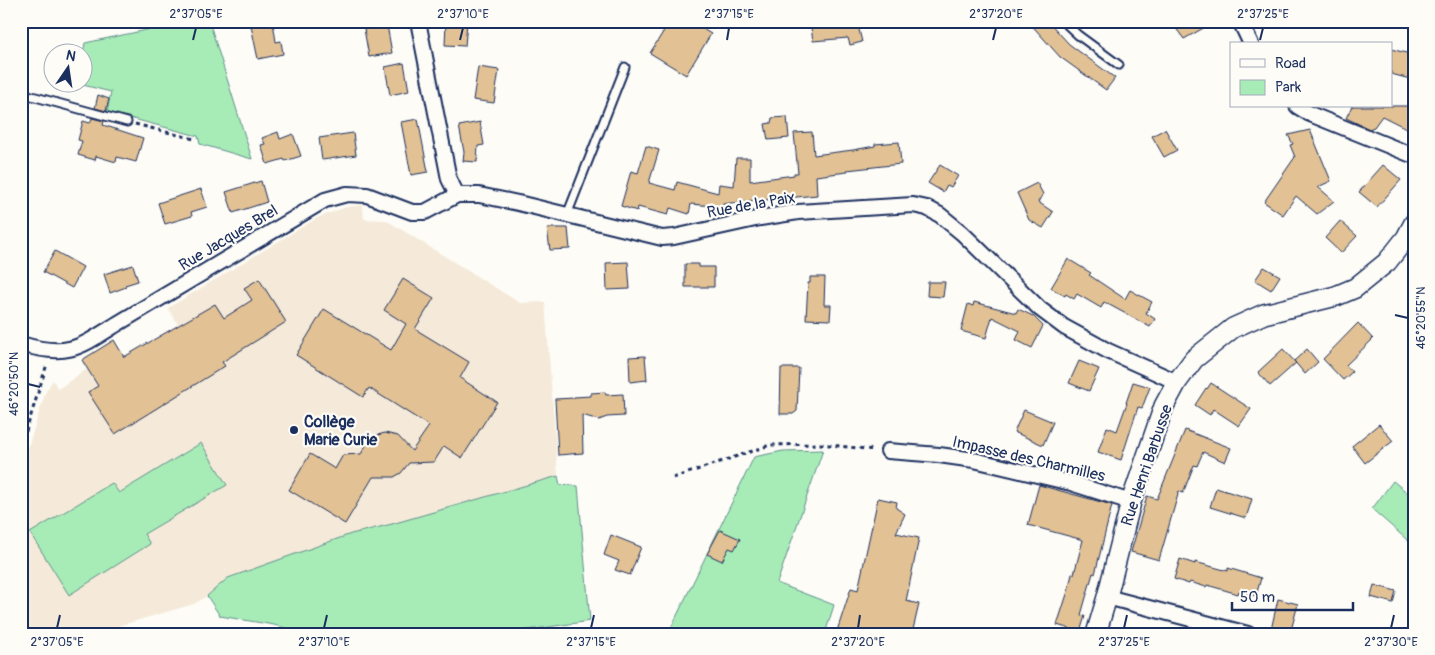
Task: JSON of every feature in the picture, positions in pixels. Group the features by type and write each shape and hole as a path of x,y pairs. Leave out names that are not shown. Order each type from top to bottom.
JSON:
{"street":[{"path":"418,21 449,180 457,194"},
{"path":"1240,21 1250,42"},
{"path":"1300,108 1310,114 1414,156"},
{"name":"Rue Jacques Brel","path":"21,344 39,350 61,351 84,344 325,200 347,194 367,195 412,212 425,212 457,194"},
{"name":"Rue de la Paix","path":"457,194 479,195 662,238 798,212 913,205 927,208 940,215 962,232 1040,309 1064,327 1108,351 1178,382"},
{"name":"Rue Henri Barbusse","path":"1096,634 1131,502 1164,406 1194,359 1233,328 1264,314 1336,296 1355,288 1387,262 1406,238 1414,222"},
{"name":"Impasse des Charmilles","path":"888,451 974,460 1070,483 1131,502"},
{"path":"1107,597 1248,634"}],"lane":[{"path":"1063,21 1078,35 1119,65"},
{"path":"567,215 625,66"},
{"path":"21,93 128,122"}],"path":[{"path":"128,122 194,139"},
{"path":"21,447 51,351"},
{"path":"673,478 770,445 821,444 888,451"}],"shaded area":[{"name":"Collège Marie Curie","path":"363,205 364,219 386,220 520,303 545,302 558,476 351,534 228,578 207,596 194,604 85,634 21,634 21,469 46,391 53,380 58,389 87,369 82,360 114,340 125,357 178,325 168,308 317,218 346,207"}],"green space":[{"path":"189,21 209,21 252,159 200,144 198,136 107,112 111,92 92,87 92,42 90,42"},
{"path":"201,443 227,485 144,534 150,544 69,595 30,533 112,483 119,493"},
{"path":"823,450 777,583 834,605 825,634 668,634 754,457 783,451"},
{"path":"558,476 560,485 578,486 590,621 500,634 308,634 274,625 220,616 207,596 228,578 351,534"},
{"path":"1393,481 1414,498 1414,546 1372,509"}],"building":[{"path":"446,21 467,22 465,46 445,45"},
{"path":"670,21 689,21 711,34 686,75 650,53"},
{"path":"810,21 857,21 862,42 850,45 848,38 813,41"},
{"path":"1028,21 1048,21 1069,44 1115,78 1106,90 1060,57"},
{"path":"1186,21 1216,21 1184,39 1175,27"},
{"path":"273,22 276,42 281,41 283,54 258,59 251,26"},
{"path":"387,25 392,53 369,57 364,29"},
{"path":"1392,49 1414,55 1414,80 1392,74"},
{"path":"404,63 409,91 390,95 385,67"},
{"path":"478,67 499,70 494,103 473,100"},
{"path":"98,95 109,99 106,111 95,108"},
{"path":"1414,106 1414,132 1382,116 1374,127 1369,129 1346,118 1351,108"},
{"path":"787,117 789,138 768,140 765,124 771,123 772,118"},
{"path":"92,118 104,121 103,125 143,138 136,162 117,157 116,162 96,156 95,160 78,155 82,141 78,140 83,121 90,123"},
{"path":"418,119 428,172 411,175 401,122"},
{"path":"480,122 484,145 478,146 477,162 463,161 464,152 459,126"},
{"path":"1165,129 1177,150 1164,157 1152,136"},
{"path":"1310,130 1331,181 1318,187 1334,201 1317,214 1296,196 1283,215 1264,202 1295,157 1290,145 1293,144 1288,135"},
{"path":"278,132 280,139 293,134 301,156 267,164 261,145 265,144 262,138"},
{"path":"812,132 814,155 853,150 875,146 875,144 899,142 901,164 847,170 847,172 816,176 817,195 723,204 723,207 691,204 689,214 670,208 668,215 638,207 637,211 621,206 631,171 638,173 646,146 659,150 649,183 675,190 677,182 718,193 719,184 734,186 736,158 750,158 750,181 798,173 794,133"},
{"path":"353,133 356,155 322,160 319,138"},
{"path":"940,165 958,176 951,187 947,185 943,192 928,183"},
{"path":"1383,165 1401,180 1377,207 1359,192"},
{"path":"261,181 267,202 233,213 226,192"},
{"path":"1037,183 1043,194 1038,202 1053,212 1043,228 1029,220 1017,193"},
{"path":"201,189 207,207 191,212 192,216 165,224 158,203"},
{"path":"1340,221 1357,236 1341,253 1325,238"},
{"path":"547,228 568,228 570,249 550,250"},
{"path":"55,251 83,267 72,288 43,272"},
{"path":"1068,259 1091,273 1089,275 1125,299 1130,290 1152,302 1146,313 1155,319 1150,327 1104,302 1101,308 1077,294 1074,299 1051,288"},
{"path":"628,262 630,289 607,290 606,263"},
{"path":"685,264 699,264 699,267 714,267 714,287 685,287"},
{"path":"133,265 138,281 110,293 104,274"},
{"path":"1264,267 1280,276 1271,290 1255,280"},
{"path":"810,277 825,277 824,305 831,305 830,320 806,319"},
{"path":"259,279 286,322 222,362 225,366 115,434 88,392 98,386 82,360 114,340 124,357 215,304 224,318 252,300 244,288"},
{"path":"403,279 434,298 415,329 469,362 460,378 497,402 462,458 444,446 434,462 409,463 401,473 394,477 373,477 345,524 289,490 310,454 335,469 343,455 361,454 374,436 385,433 398,436 412,451 429,426 369,388 363,397 296,355 324,309 391,350 406,324 384,310"},
{"path":"928,282 945,282 943,297 927,296"},
{"path":"974,302 1016,313 1018,309 1033,316 1043,326 1032,348 1016,340 1020,331 992,317 986,338 961,331 968,304 973,306"},
{"path":"1358,323 1373,339 1346,365 1352,372 1343,380 1323,359"},
{"path":"1283,349 1296,363 1270,386 1258,372"},
{"path":"1307,349 1318,362 1305,374 1294,361"},
{"path":"645,356 647,380 630,382 629,357"},
{"path":"1079,361 1099,369 1089,391 1069,383"},
{"path":"781,368 799,368 797,411 793,414 780,414"},
{"path":"1133,382 1150,387 1142,408 1138,407 1121,460 1098,452 1107,427 1117,431"},
{"path":"1211,383 1251,409 1239,426 1213,409 1210,415 1195,405"},
{"path":"605,392 606,395 623,394 624,416 607,417 599,420 582,415 583,453 558,455 555,399 591,396 591,393"},
{"path":"1024,410 1053,422 1043,445 1014,432"},
{"path":"1379,424 1393,441 1365,463 1352,446"},
{"path":"1185,430 1231,448 1225,462 1203,452 1197,466 1194,465 1183,493 1179,491 1159,560 1131,552 1147,496 1157,499"},
{"path":"1039,485 1112,505 1095,574 1093,573 1081,615 1085,616 1080,632 1057,625 1083,540 1028,525"},
{"path":"1216,488 1252,499 1246,518 1210,507"},
{"path":"878,498 897,502 896,508 905,514 896,533 919,538 906,601 919,604 912,634 836,634 851,588 858,590"},
{"path":"720,530 740,539 734,550 729,548 722,561 707,554"},
{"path":"611,535 641,547 630,575 615,570 619,561 604,555"},
{"path":"1180,559 1228,571 1228,568 1261,578 1256,596 1239,591 1238,594 1207,585 1206,587 1190,582 1189,584 1174,579"},
{"path":"1374,585 1396,591 1393,603 1371,597"},
{"path":"1278,599 1298,604 1290,634 1270,634"}],"place":[{"name":"Collège Marie Curie","path":"294,430"}]}
